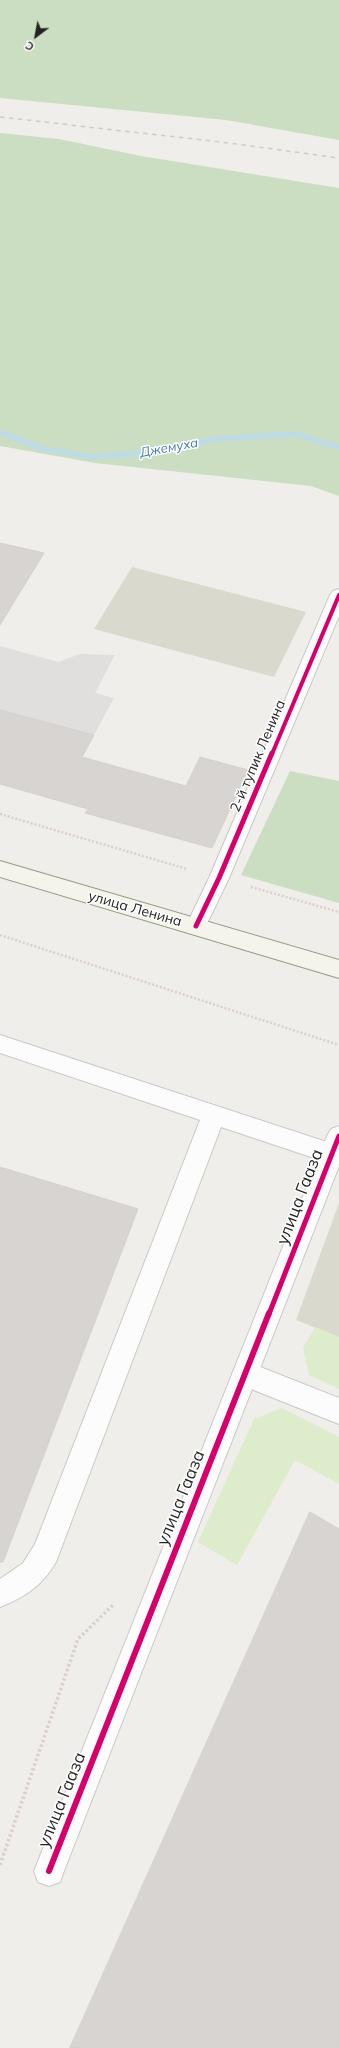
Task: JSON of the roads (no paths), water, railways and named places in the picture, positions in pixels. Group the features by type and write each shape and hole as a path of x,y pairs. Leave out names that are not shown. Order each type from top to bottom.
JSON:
{"main road":[{"name":"улица Ленина","path":"0,869 339,969"}],"street":[{"name":"2-й тупик Ленина","path":"196,926 219,878 339,595"},
{"path":"0,1044 214,1115 335,1145"},
{"path":"0,1593 17,1586 37,1570 46,1552 214,1115"},
{"name":"улица Гааза","path":"49,1871 335,1145"},
{"path":"245,1374 339,1411"}],"waterway":[{"name":"Джемуха","path":"0,432 42,449 92,457 141,453 217,439 294,434 339,447"}],"railway":[{"path":"0,117 229,143 339,158"}]}
